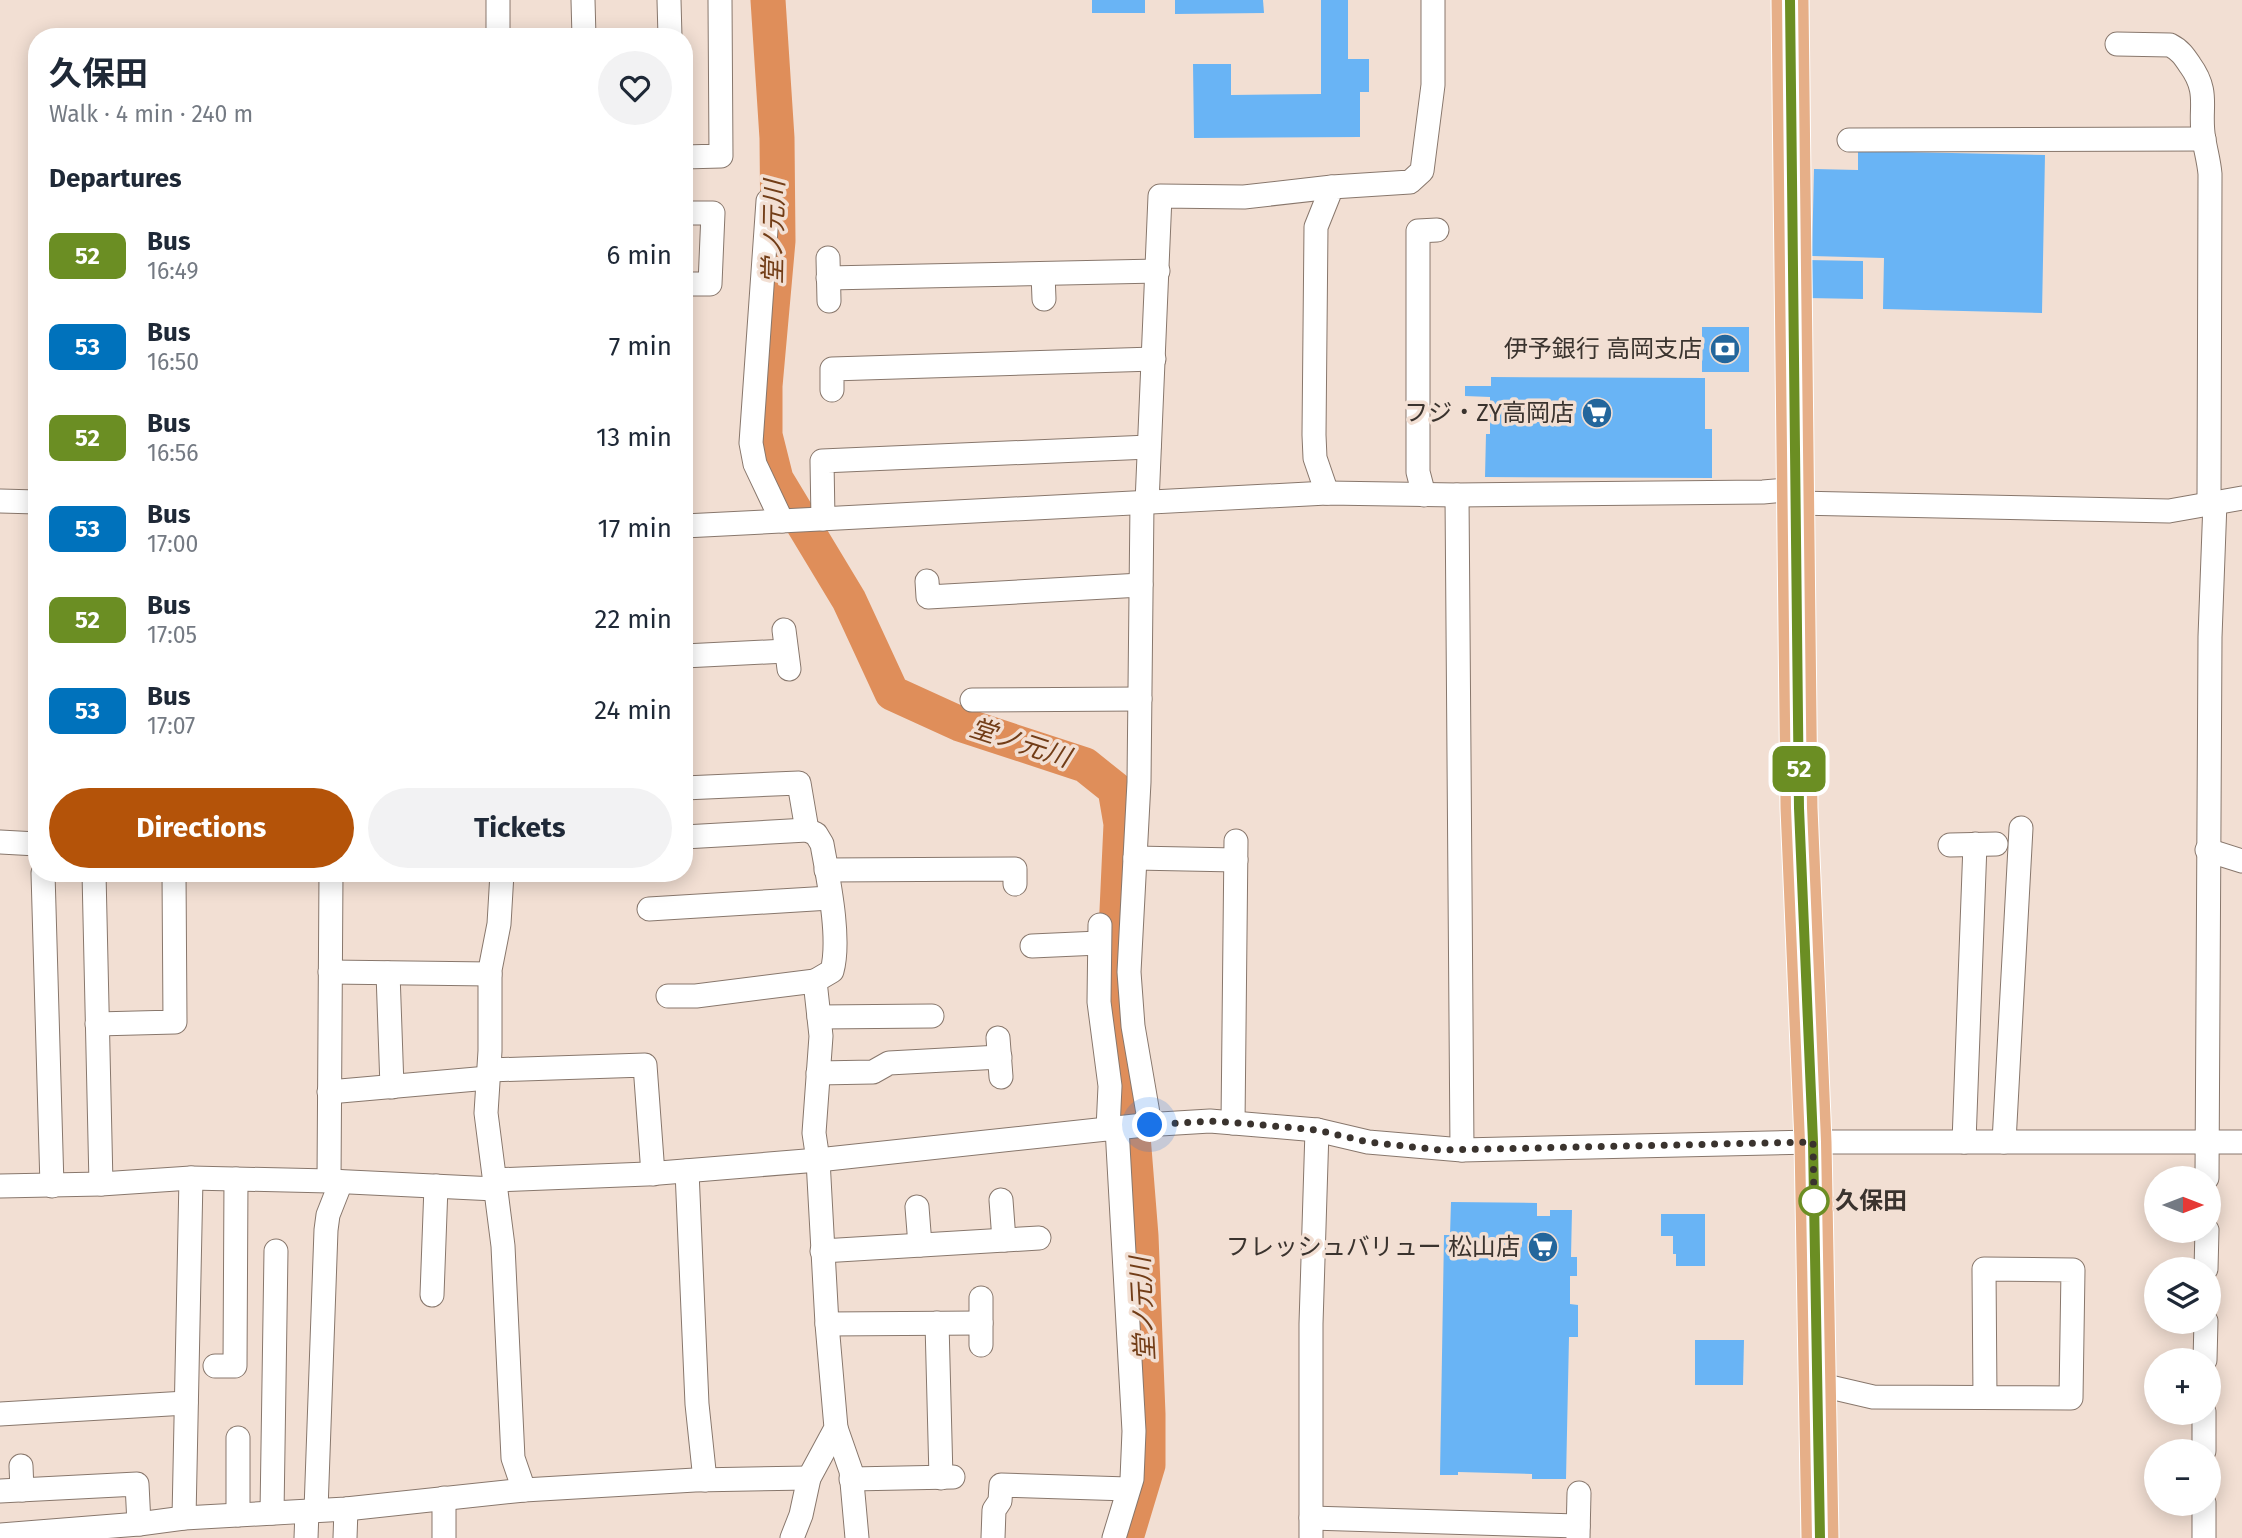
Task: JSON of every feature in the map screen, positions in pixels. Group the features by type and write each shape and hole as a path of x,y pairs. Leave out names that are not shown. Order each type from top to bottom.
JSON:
{"main road":[{"path":"1790,0 1799,808 1813,1142 1820,1538"}],"street":[{"path":"498,0 498,28"},
{"path":"583,0 584,28"},
{"path":"669,0 670,28"},
{"path":"693,157 721,156 720,0"},
{"path":"1114,1538 1134,1457 1129,972 1140,699 1141,585 1160,195 1244,197 1410,182 1422,171 1433,85 1433,0"},
{"path":"2117,44 2170,45 2178,49 2203,87 2204,139 2209,156 2212,503 2207,850 2207,1166"},
{"path":"1849,140 2204,139"},
{"path":"1327,493 1315,457 1314,435 1316,227 1332,187"},
{"path":"768,201 751,443 755,464 782,521"},
{"path":"693,213 713,213 710,284 693,284"},
{"path":"1424,495 1418,472 1418,231 1437,230"},
{"path":"828,279 943,286 1043,274 1158,271"},
{"path":"1043,274 1044,299"},
{"path":"832,390 832,369 940,373 1057,372 1154,359"},
{"path":"823,519 822,461 1149,447"},
{"path":"693,526 1327,493 1457,495 1763,492 1796,496 2169,511 2242,498"},
{"path":"1457,495 1462,1150"},
{"path":"0,501 28,502"},
{"path":"927,580 928,597 1141,585"},
{"path":"693,648 786,650"},
{"path":"972,700 1140,699"},
{"path":"693,788 799,783 807,830"},
{"path":"668,995 696,996 815,982 832,971 835,961 826,870 822,844 816,834 807,830 693,836"},
{"path":"2004,1142 2019,1048 2026,930 2027,838"},
{"path":"0,842 28,844"},
{"path":"1950,845 1986,844 1978,997 1964,1142"},
{"path":"1135,858 1236,850 1233,1123"},
{"path":"2207,850 2242,861"},
{"path":"826,870 1016,869 1015,884"},
{"path":"43,882 52,1186"},
{"path":"94,882 101,1184"},
{"path":"97,1024 175,1022 174,882"},
{"path":"306,1538 311,1510 326,1230 335,1181 329,1092 331,882"},
{"path":"501,882 499,924 490,974 486,1113 503,1246 513,1458 524,1490"},
{"path":"649,909 830,898"},
{"path":"1032,946 1099,934 1099,1002 1094,1042 1129,1127"},
{"path":"330,972 490,974"},
{"path":"388,973 392,1087"},
{"path":"815,982 821,1036 814,1133 818,1160 827,1324 836,1428 851,1471 857,1538"},
{"path":"819,1017 932,1016"},
{"path":"818,1073 873,1072 889,1063 1000,1057"},
{"path":"329,1092 489,1074 645,1065 653,1174"},
{"path":"0,1186 101,1184 191,1178 436,1186 494,1185 818,1160 1210,1121 1317,1130 1368,1142 1462,1150 1813,1142 2242,1142"},
{"path":"1317,1130 1311,1324 1311,1528 1578,1532 1579,1493"},
{"path":"687,1171 697,1404 705,1480"},
{"path":"184,1518 191,1178"},
{"path":"215,1366 235,1366 236,1179"},
{"path":"432,1295 436,1186"},
{"path":"1001,1200 1004,1240"},
{"path":"917,1207 920,1245"},
{"path":"822,1251 1038,1238"},
{"path":"272,1513 276,1251"},
{"path":"1817,1384 1873,1397 2071,1398 2073,1270 1984,1269 1984,1397"},
{"path":"827,1324 937,1323 981,1334 981,1298"},
{"path":"851,1479 947,1478 937,1323"},
{"path":"0,1414 68,1399 186,1403"},
{"path":"792,1538 801,1515 809,1478 836,1428"},
{"path":"238,1438 238,1515"},
{"path":"21,1466 11,1490 137,1483 139,1524"},
{"path":"0,1535 184,1518 346,1509 524,1490 705,1480 809,1478"},
{"path":"993,1538 994,1510 1000,1501 1001,1485 1128,1489"},
{"path":"444,1497 444,1538"},
{"path":"345,1538 346,1509"},
{"path":"2204,1516 2204,1538"}],"building":[{"path":"1092,0 1145,0 1145,13 1092,13"},
{"path":"1175,0 1263,0 1264,13 1175,14"},
{"path":"1321,0 1348,0 1348,59 1369,59 1369,92 1360,92 1360,137 1194,138 1193,64 1231,64 1231,95 1321,94"},
{"path":"1858,151 2045,155 2042,313 1883,309 1884,258 1812,256 1814,169 1858,170"},
{"path":"1807,260 1863,261 1863,299 1807,298"},
{"name":"伊予銀行 高岡支店","path":"1702,327 1749,327 1749,372 1702,372"},
{"name":"フジ・ZY高岡店","path":"1491,377 1705,378 1705,429 1712,429 1712,478 1485,477 1486,434 1490,434 1490,397 1465,396 1465,386 1491,386"},
{"path":"1451,1202 1537,1203 1537,1216 1550,1216 1550,1210 1572,1210 1571,1257 1577,1257 1577,1276 1570,1276 1570,1304 1578,1305 1578,1337 1569,1337 1566,1479 1532,1479 1532,1474 1458,1472 1458,1475 1440,1475 1444,1235 1450,1235"},
{"path":"1661,1214 1705,1214 1705,1266 1676,1266 1673,1236 1661,1236"},
{"path":"1695,1340 1744,1340 1743,1385 1695,1385"}],"waterway":[{"name":"堂ノ元川","path":"768,0 777,138 778,241 765,386 765,435 776,479 849,600 892,693 960,724 1085,765 1115,789 1121,824 1114,975 1131,1111 1141,1236 1148,1414 1148,1465 1126,1538"}],"bus line":[{"name":"52","path":"1790,0 1799,808 1813,1142 1820,1538"}],"place":[{"name":"伊予銀行 高岡支店","path":"1725,349"},
{"name":"フジ・ZY高岡店","path":"1597,413"},
{"name":"久保田","path":"1814,1201"},
{"name":"フレッシュバリュー 松山店","path":"1543,1247"}],"route":[{"path":"1150,1125 1210,1121 1252,1124 1317,1130 1368,1142 1440,1150 1813,1142 1814,1201"}]}
